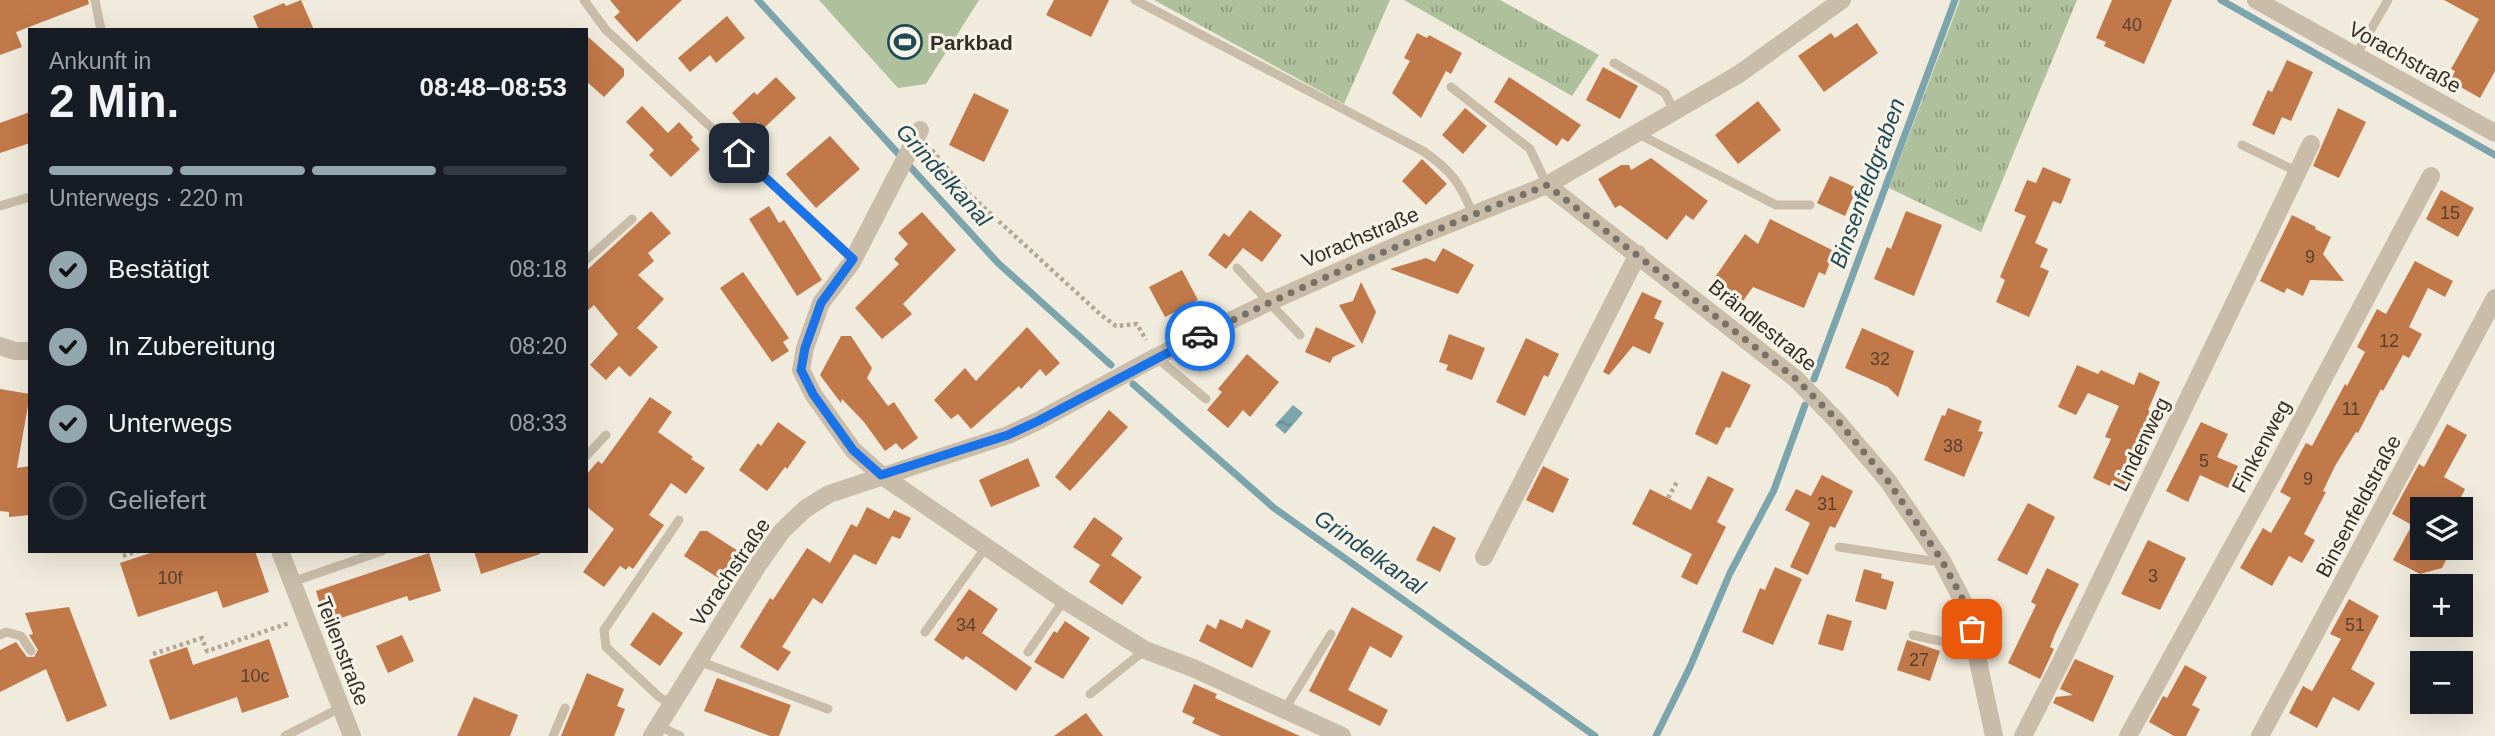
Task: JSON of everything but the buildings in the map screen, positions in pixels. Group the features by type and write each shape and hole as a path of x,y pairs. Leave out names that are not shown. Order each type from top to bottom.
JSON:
{"street":[{"name":"Vorachstraße","path":"2256,0 2495,133"},
{"name":"Vorachstraße","path":"656,731 782,531 805,509 829,494 1008,435 1156,357 1269,302 1407,241 1547,185 1739,74 1838,1"},
{"path":"917,137 853,259 821,303 805,348 801,370 813,394 853,450 881,475 1064,600 1145,650 1193,668 1342,736"},
{"name":"Lindenweg","path":"2023,736 2311,144"},
{"name":"Finkenweg","path":"2128,736 2277,466 2431,176"},
{"name":"Brändlestraße","path":"1547,185 1796,379 1838,421 1888,481 1941,559 1968,609 1994,736"},
{"path":"1484,557 1638,254"},
{"name":"Binsenfeldstraße","path":"2260,736 2495,298"},
{"path":"0,346 15,351 28,351"},
{"name":"Teilenstraße","path":"281,553 352,736"}],"lane":[{"path":"95,0 101,28"},
{"path":"584,0 606,30 853,259"},
{"path":"1135,0 1423,151 1446,167 1463,189 1473,215"},
{"path":"2356,55 2388,0"},
{"path":"1614,63 1665,93 1674,111"},
{"path":"1451,87 1530,149 1547,185"},
{"path":"1637,133 1776,205 1810,205"},
{"path":"2242,145 2298,172"},
{"path":"0,206 28,198"},
{"path":"588,258 632,219"},
{"path":"1237,268 1300,335"},
{"path":"1156,357 1206,399"},
{"path":"588,454 606,435"},
{"path":"672,705 658,696 606,647 604,629 679,520"},
{"path":"925,632 986,547"},
{"path":"1839,547 1931,561 1941,559"},
{"name":"Teilenstraße","path":"292,582 376,553"},
{"path":"1028,652 1064,600"},
{"path":"0,635 6,632 21,636 31,651"},
{"path":"1285,709 1331,634"},
{"path":"1913,635 1977,649"},
{"path":"1090,694 1145,650"},
{"path":"699,661 828,709"},
{"path":"285,736 340,708"},
{"path":"553,736 565,708"},
{"path":"656,731 680,736"}],"path":[{"path":"938,141 932,150 967,192 1101,315 1116,326 1137,324 1156,357"},
{"path":"1668,498 1678,480"},
{"path":"123,556 132,553"},
{"path":"153,654 202,638 207,651 305,617"}],"green space":[{"name":"Parkbad","path":"819,0 979,0 926,84 898,88"},
{"path":"1154,0 1390,0 1344,104"},
{"path":"1404,0 1500,0 1599,55 1572,96"},
{"path":"1960,0 2077,0 1981,232 1889,188"}],"water":[{"path":"1293,405 1303,413 1285,434 1275,425"}],"waterway":[{"name":"Grindelkanal","path":"758,0 998,263 1111,365"},
{"name":"Binsenfeldgraben","path":"1814,379 1955,0"},
{"name":"Binsenfeldgraben","path":"2221,0 2495,155"},
{"name":"Grindelkanal","path":"1133,384 1274,508 1595,736"},
{"name":"Binsenfeldgraben","path":"1656,736 1690,667 1730,573 1774,490 1805,405"}],"way so far":[{"path":"1200,336 1269,302 1407,241 1547,185 1796,379 1838,421 1888,481 1941,559 1968,609 1972,629"}],"place":[{"name":"Parkbad","path":"905,42"}],"route":[{"path":"739,153 853,259 821,303 805,348 801,370 813,394 853,450 881,475 1008,435 1200,336"}]}
